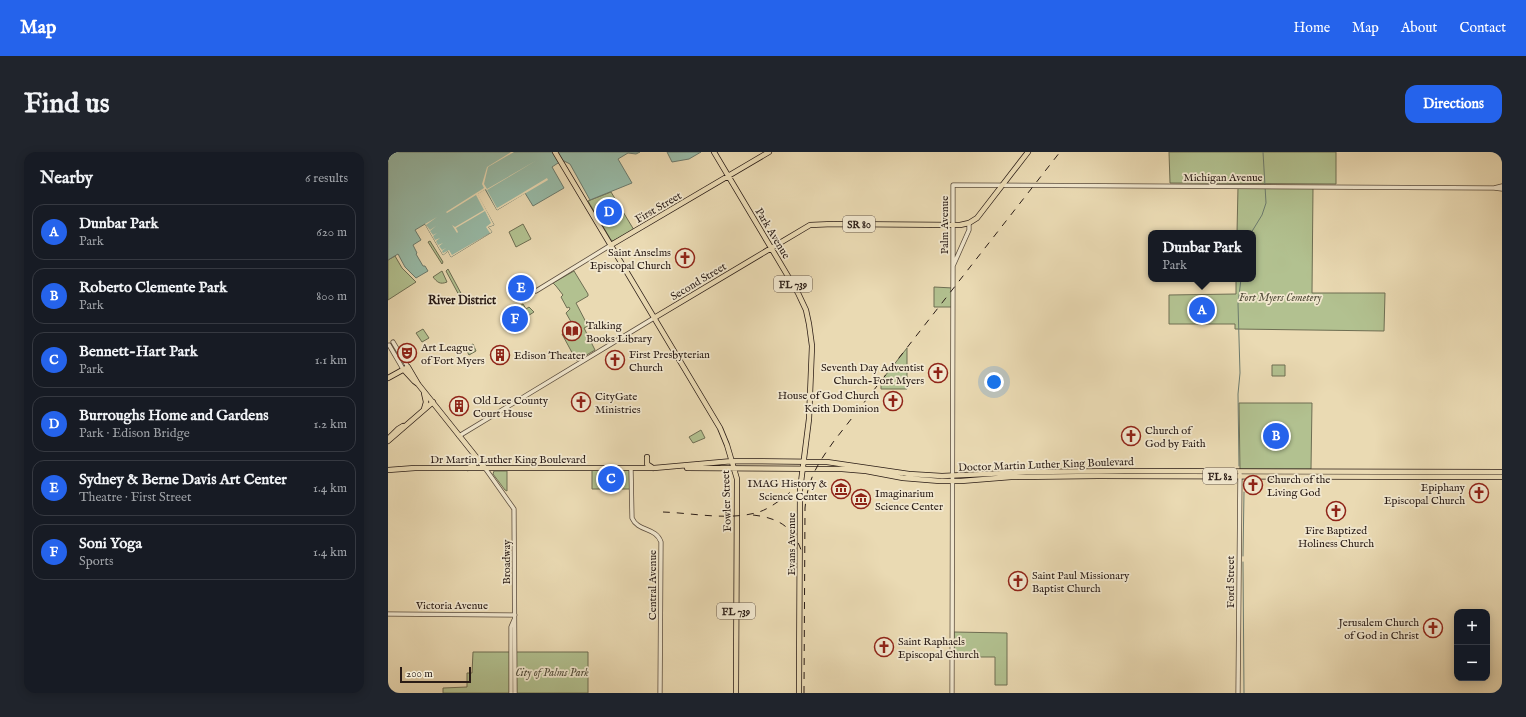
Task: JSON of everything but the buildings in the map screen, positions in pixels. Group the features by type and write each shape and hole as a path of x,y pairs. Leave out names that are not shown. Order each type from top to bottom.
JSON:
{"main road":[{"name":"Fowler Street","path":"555,152 720,428 733,461 737,499 736,693"},
{"name":"Park Avenue","path":"714,152 798,293 806,310 809,324"},
{"name":"First Street","path":"611,245 769,152"},
{"path":"969,223 977,218 1028,152"},
{"name":"Second Street","path":"654,318 771,247 814,224 953,226 969,223"},
{"name":"Evans Avenue","path":"799,693 800,490 809,418 812,359 809,324"},
{"path":"388,378 405,368 485,468"},
{"path":"420,386 426,402 426,406 422,412"},
{"path":"388,445 395,436 433,402"},
{"path":"388,440 398,429 407,425"},
{"path":"388,440 395,436"},
{"path":"467,468 474,465 474,456"},
{"path":"647,457 647,464 654,468"},
{"name":"Doctor Martin Luther King Boulevard","path":"733,461 840,463 914,475 953,478 1026,472 1152,470 1308,476 1360,474"},
{"name":"Dr Martin Luther King Boulevard","path":"388,468 631,469 673,467 733,461"},
{"path":"696,468 699,466 718,464 722,462"},
{"name":"Dr Martin Luther King Boulevard","path":"673,467 802,469"},
{"name":"Doctor Martin Luther King Boulevard","path":"802,469 857,470 903,478 1184,476 1313,472 1360,474"},
{"path":"1132,476 1138,473 1150,473 1152,470"},
{"path":"1184,476 1189,471"},
{"path":"1014,477 1018,474 1024,474 1026,472"},
{"path":"1031,476 1034,474 1048,472"},
{"path":"1308,476 1313,472"},
{"path":"1456,475 1462,472 1502,472"},
{"name":"FL 82","path":"1360,474 1440,477 1456,475"},
{"name":"FL 82","path":"1360,474 1502,477"}],"street":[{"name":"Michigan Avenue","path":"953,184 1502,188"},
{"name":"Palm Avenue","path":"952,693 953,184"},
{"path":"953,266 969,230 969,223"},
{"name":"First Street","path":"536,290 611,245"},
{"name":"Second Street","path":"459,436 654,318"},
{"path":"393,342 405,368"},
{"path":"389,345 405,368"},
{"name":"Broadway","path":"485,468 514,509 515,693"},
{"name":"Central Avenue","path":"631,469 632,518 639,527 654,532 661,542 660,693"},
{"name":"Ford Street","path":"1238,693 1240,474"},
{"name":"Victoria Avenue","path":"388,614 515,615"},
{"name":"Broadway","path":"511,693 511,627 515,615"}],"green space":[{"path":"1169,152 1336,152 1336,184 1170,183"},
{"name":"Fort Myers Cemetery","path":"1238,187 1313,188 1312,293 1385,293 1384,331 1235,329 1235,324 1169,324 1169,295 1236,294 1236,282 1256,282 1256,230 1237,230"},
{"path":"611,192 634,230 613,241 588,201"},
{"path":"523,224 531,239 516,247 509,232"},
{"path":"430,241 443,262 442,264 428,242"},
{"path":"395,256 402,268 416,282 388,300 388,260"},
{"path":"448,269 463,297 461,299 446,271"},
{"path":"442,271 447,282 437,282 433,277"},
{"path":"574,271 588,294 588,296 576,303 588,326 584,328 595,350 578,360 576,360 562,334 574,327 566,313 570,309 569,307 567,308 561,297 563,295 553,283"},
{"path":"934,287 953,288 953,307 934,307"},
{"path":"523,304 526,309 529,307 534,312 523,319 518,307"},
{"path":"423,329 429,338 422,342 416,333"},
{"path":"473,344 476,351 469,355 465,348"},
{"path":"907,348 907,389 881,389 881,381"},
{"path":"1272,365 1285,365 1285,376 1272,376"},
{"path":"1239,403 1312,403 1311,469 1240,469"},
{"path":"701,430 705,438 693,443 689,437"},
{"path":"592,469 631,469 631,489 592,489"},
{"path":"494,471 507,471 507,491 493,474"},
{"path":"954,632 1007,633 1007,685 995,685 995,657 954,657"},
{"path":"473,652 510,652 510,693 443,693 443,688 467,687 467,673 472,673"},
{"name":"City of Palms Park","path":"515,652 588,652 588,693 516,693"}],"shaded area":[{"path":"388,152 640,152 636,154 628,153 618,159 632,183 590,200 570,164 564,161 552,167 564,188 533,206 525,193 497,210 485,189 477,194 494,225 488,227 492,232 451,257 448,251 443,255 425,224 415,230 421,240 413,245 417,253 416,254 423,266 425,266 428,271 416,278 405,267 398,254 388,260"},
{"path":"667,152 701,152 689,159 672,162"}],"pier":[{"path":"511,152 514,152 488,167 484,184 487,189 537,160 487,190 497,208 547,178 548,180 497,210 486,189 478,194 494,225 488,227 492,232 451,257 448,251 443,255 425,224 437,217 426,225 430,230 436,226 430,231 433,235 437,233 433,236 435,240 440,238 436,241 438,245 443,243 439,246 442,250 446,248 442,251 443,253 449,250 452,255 490,233 486,227 491,223 485,211 456,228 457,233 452,225 455,227 484,210 476,195 447,213 446,212 484,188 482,184 487,167"}],"waterway":[{"path":"1253,230 1262,215 1266,203 1263,152"},
{"path":"1239,466 1238,394 1240,373 1238,304 1241,282"},
{"path":"1243,556 1244,492"},
{"path":"1243,562 1244,693"}],"railway":[{"path":"804,693 805,508 808,488 814,472 834,441 1060,152"},
{"path":"663,512 711,516 747,515 768,508 793,490"},
{"path":"753,515 763,516 785,526 796,538 803,556"}],"place":[{"name":"Burroughs Home and Gardens","path":"609,212"},
{"name":"Saint Anselms Episcopal Church","path":"685,258"},
{"name":"Sydney & Berne Davis Art Center","path":"521,288"},
{"name":"Dunbar Park","path":"1202,310"},
{"name":"Soni Yoga","path":"515,319"},
{"name":"Talking Books Library","path":"572,331"},
{"name":"Art League of Fort Myers","path":"407,353"},
{"name":"Edison Theater","path":"500,355"},
{"name":"First Presbyterian Church","path":"615,360"},
{"name":"Seventh Day Adventist Church-Fort Myers","path":"938,373"},
{"name":"House of God Church Keith Dominion","path":"893,401"},
{"name":"CityGate Ministries","path":"581,402"},
{"name":"Old Lee County Court House","path":"459,406"},
{"name":"Church of God by Faith","path":"1131,436"},
{"name":"Roberto Clemente Park","path":"1276,436"},
{"name":"Bennett-Hart Park","path":"611,479"},
{"name":"Church of the Living God","path":"1253,485"},
{"name":"IMAG History & Science Center","path":"841,489"},
{"name":"Epiphany Episcopal Church","path":"1479,493"},
{"name":"Imaginarium Science Center","path":"861,499"},
{"name":"Fire Baptized Holiness Church","path":"1336,511"},
{"name":"Saint Paul Missionary Baptist Church","path":"1018,581"},
{"name":"Jerusalem Church of God in Christ","path":"1433,628"},
{"name":"Saint Raphaels Episcopal Church","path":"884,647"}],"district":[{"name":"River District","path":"462,300"}]}
